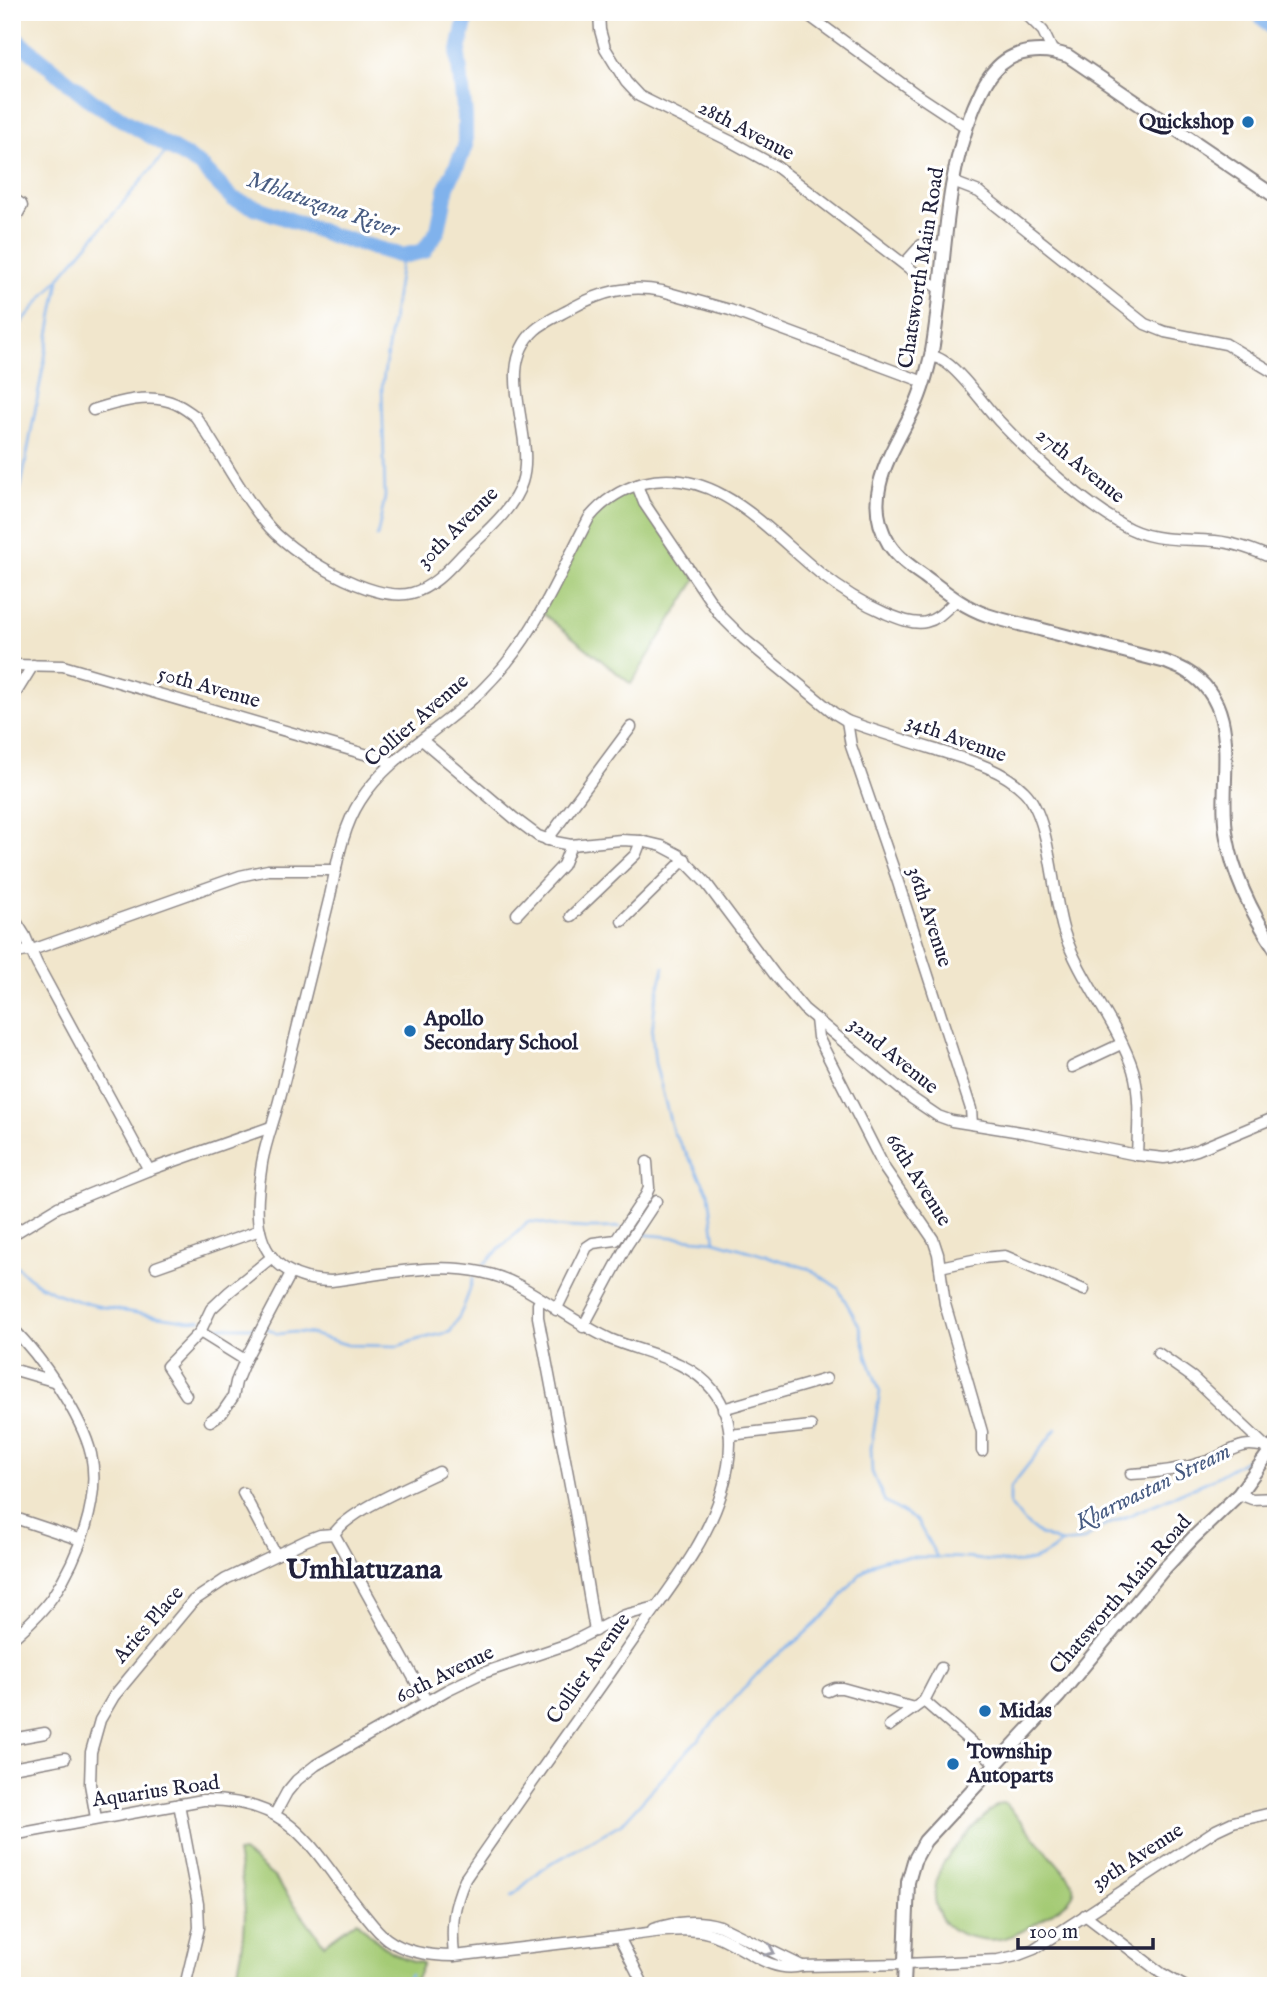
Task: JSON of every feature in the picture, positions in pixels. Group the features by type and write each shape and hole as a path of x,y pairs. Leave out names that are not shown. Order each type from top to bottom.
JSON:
{"street":[{"name":"28th Avenue","path":"599,12 605,48 626,82 639,96 769,162 940,289"},
{"path":"804,12 966,127"},
{"path":"1024,12 1038,25 1052,50 1075,60 1276,197"},
{"name":"Chatsworth Main Road","path":"1052,50 1024,52 1004,61 995,69 981,91 966,127 953,182 931,355 916,404 883,469 877,500 879,515 884,534 898,555 957,600 986,615 1166,662 1186,671 1212,696 1219,710 1226,746 1224,812 1227,839 1246,896 1262,930 1276,950"},
{"path":"953,182 979,192 1145,324 1165,332 1227,344 1276,374"},
{"path":"12,224 21,210 21,204 15,200"},
{"path":"904,264 921,245 944,247"},
{"name":"30th Avenue","path":"93,410 131,400 147,399 168,400 183,407 195,416 254,508 277,535 311,561 330,571 376,592 399,595 415,593 448,570 517,495 523,481 526,450 516,376 523,346 537,328 598,295 628,288 663,291 730,310 923,382"},
{"name":"27th Avenue","path":"931,355 948,364 1000,422 1059,479 1123,526 1160,539 1216,541 1276,560"},
{"name":"Collier Avenue","path":"453,1956 454,1909 465,1879 701,1540 714,1513 727,1471 730,1435 723,1409 712,1389 699,1376 686,1368 614,1341 583,1326 518,1285 501,1278 461,1268 437,1268 313,1281 291,1273 272,1257 262,1240 258,1210 264,1151 352,816 374,781 393,762 454,716 517,652 542,612 586,524 596,510 617,494 637,485 662,480 687,481 725,497 747,510 840,588 869,606 896,618 926,622 957,600"},
{"name":"34th Avenue","path":"637,485 644,503 720,615 744,639 834,713 847,721 985,767 1016,784 1031,799 1043,828 1067,940 1129,1060 1136,1085 1136,1155"},
{"name":"50th Avenue","path":"12,665 63,666 393,762"},
{"path":"12,699 33,665"},
{"name":"36th Avenue","path":"847,721 851,746 971,1109 972,1124"},
{"path":"547,840 631,727"},
{"name":"32nd Avenue","path":"422,740 528,830 547,840 571,845 621,840 641,841 662,846 685,859 797,1001 909,1097 952,1121 1136,1155 1172,1157 1197,1150 1276,1117"},
{"path":"571,916 636,854 641,841"},
{"path":"517,914 563,865 571,845"},
{"path":"622,921 685,859"},
{"path":"12,954 32,950 240,876 268,870 336,870"},
{"path":"12,915 149,1170"},
{"name":"66th Avenue","path":"816,1019 818,1037 885,1169 933,1239 945,1304 982,1432 982,1451"},
{"path":"1072,1067 1121,1045"},
{"path":"12,1235 58,1208 149,1170 271,1127"},
{"path":"583,1326 632,1230 649,1188 647,1162"},
{"path":"556,1310 587,1247 593,1243 614,1241 632,1230 656,1201"},
{"path":"156,1267 260,1230"},
{"path":"940,1267 1005,1256 1084,1290"},
{"path":"186,1395 167,1366 200,1332 211,1309 272,1257"},
{"path":"210,1421 222,1413 233,1397 245,1360 291,1273"},
{"path":"541,1299 538,1304 538,1317 595,1631"},
{"path":"12,1328 40,1359 82,1429 91,1455 92,1485 81,1539 69,1567 52,1597 12,1639"},
{"path":"200,1332 245,1360"},
{"path":"1158,1353 1192,1377 1271,1446"},
{"path":"12,1369 53,1381"},
{"path":"723,1409 826,1379"},
{"path":"730,1435 811,1426"},
{"path":"1131,1474 1156,1474 1177,1469 1208,1461 1243,1446 1271,1446"},
{"name":"Chatsworth Main Road","path":"904,1986 908,1882 917,1853 1059,1696 1163,1570 1239,1494 1271,1446"},
{"path":"427,1702 334,1534 340,1526 361,1511 439,1472"},
{"path":"243,1493 276,1555"},
{"path":"1239,1494 1252,1499 1276,1497"},
{"path":"12,1517 81,1539"},
{"name":"Aries Place","path":"96,1818 90,1784 91,1752 100,1720 110,1702 193,1601 226,1579 307,1540 334,1534"},
{"name":"60th Avenue","path":"275,1814 297,1780 316,1765 447,1690 480,1674 568,1644 625,1615 656,1606"},
{"path":"889,1726 924,1701 941,1668"},
{"path":"828,1691 842,1688 914,1708"},
{"path":"924,1701 996,1764"},
{"path":"12,1739 46,1733"},
{"path":"12,1768 65,1758"},
{"name":"Aquarius Road","path":"13,1835 179,1804 226,1800 247,1803 275,1814 318,1851 352,1899 386,1938 422,1954 453,1956"},
{"path":"179,1804 197,1895 199,1928 185,1986"},
{"name":"39th Avenue","path":"905,1964 998,1959 1034,1949 1216,1829 1233,1822 1276,1812"},
{"path":"12,1821 13,1835"},
{"path":"1085,1915 1161,1973 1184,1986"},
{"path":"453,1956 620,1937 668,1924 720,1926 802,1966 905,1964"},
{"path":"620,1937 644,1986"}],"green space":[{"path":"637,485 696,580 631,684 541,612 589,517"},
{"path":"1001,1803 1006,1804 1065,1873 1074,1890 1066,1903 1025,1929 1005,1938 984,1940 964,1935 946,1923 936,1906 936,1885 938,1874 953,1850 973,1827"},
{"path":"243,1852 275,1878 324,1944 357,1920 386,1948 403,1958 423,1963 413,1986 234,1986 244,1935 245,1904 237,1853"}],"waterway":[{"name":"Mhlatuzana River","path":"12,36 93,102 200,165 233,199 331,235 402,256 424,251 438,230 447,186 465,148 465,116 458,56 467,12"},
{"name":"Mhlatuzana River","path":"1257,12 1276,31"},
{"path":"12,334 170,147"},
{"path":"377,537 385,497 382,387 402,256"},
{"path":"12,511 21,487 59,281"},
{"path":"664,967 655,1003 652,1034 655,1063 673,1132 709,1194 715,1241"},
{"path":"484,1264 528,1222 580,1228 620,1227"},
{"path":"639,1234 715,1241 810,1269 838,1288 860,1327 880,1392 871,1448 872,1472 885,1502 917,1521 937,1557"},
{"path":"12,1261 28,1277 63,1296 105,1308 191,1321 201,1320"},
{"path":"266,1328 278,1334 311,1334 348,1345 398,1346 450,1332 464,1306 473,1278"},
{"path":"208,1322 217,1327 259,1327"},
{"name":"Kharwastan Stream","path":"1056,1429 1010,1488 1010,1505 1024,1522 1040,1535 1061,1543 1083,1541 1100,1528 1213,1479 1247,1459"},
{"path":"511,1897 542,1869 622,1823 768,1662 830,1610 871,1565 882,1559 902,1557 1031,1561 1061,1543"},
{"path":"401,1986 410,1975"}],"place":[{"name":"Quickshop","path":"1248,122"},
{"name":"Apollo Secondary School","path":"410,1031"},
{"name":"Midas","path":"985,1711"},
{"name":"Township Autoparts","path":"953,1764"}],"district":[{"name":"Umhlatuzana","path":"364,1570"}]}
